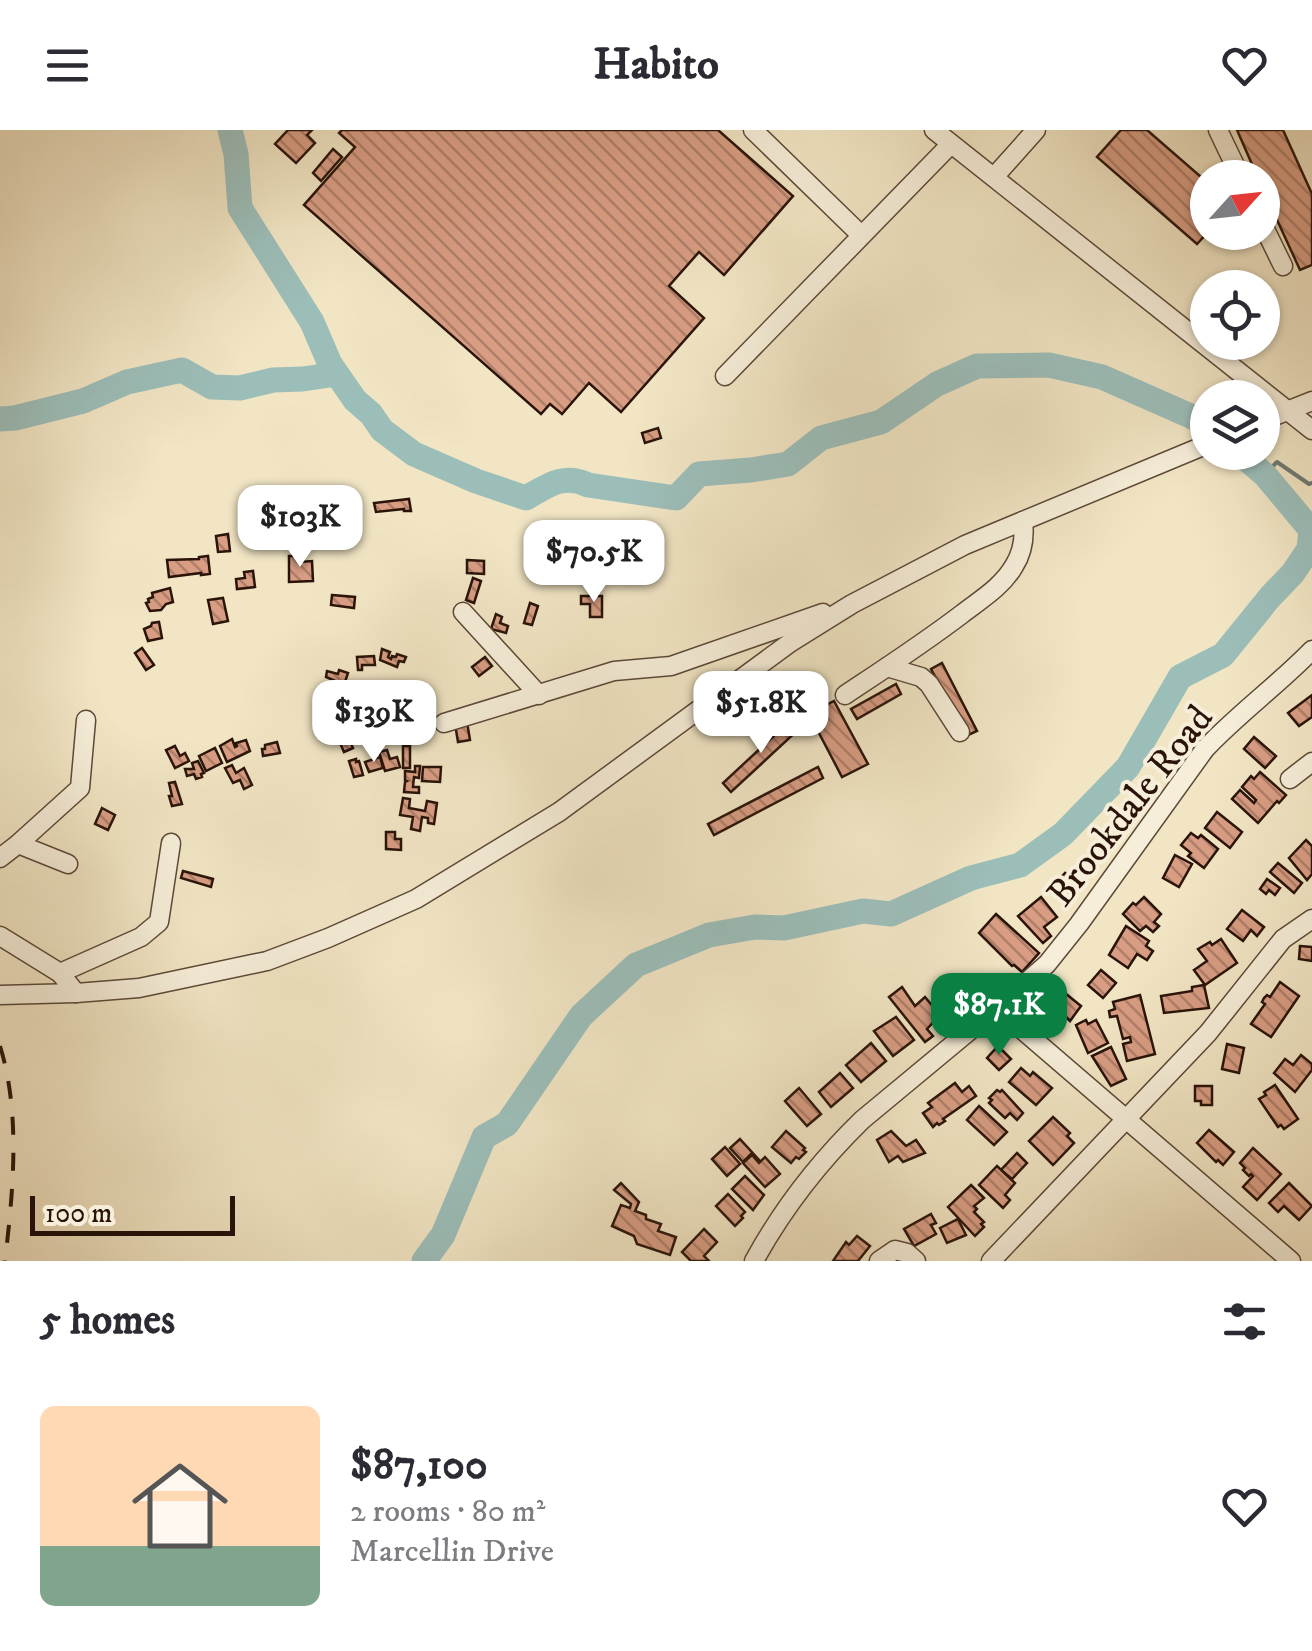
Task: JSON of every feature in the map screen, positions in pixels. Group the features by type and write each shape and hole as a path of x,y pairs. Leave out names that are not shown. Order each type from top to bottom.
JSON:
{"street":[{"path":"752,130 862,235"},
{"path":"934,130 1312,430"},
{"path":"994,177 1036,130"},
{"path":"1218,130 1232,160"},
{"path":"725,376 951,144"},
{"path":"1275,250 1282,266"},
{"path":"1280,413 1312,400"},
{"path":"0,994 138,988 267,961 416,899 558,812 791,642 852,604 939,557 1190,452"},
{"path":"844,695 923,644 1004,580 1015,565 1025,538 1024,521"},
{"path":"444,723 614,671 671,666 852,604"},
{"path":"463,612 538,695"},
{"name":"Brookdale Road","path":"754,1261 842,1139 1047,964 1205,748 1309,658"},
{"path":"887,667 921,677 929,684 960,732"},
{"path":"0,858 80,788 86,720"},
{"path":"1290,779 1312,762"},
{"path":"60,974 141,936 159,922 171,842"},
{"path":"18,844 68,864"},
{"path":"991,1261 1208,1033 1283,939 1312,919"},
{"path":"0,936 60,974 76,993"},
{"path":"997,1008 1292,1261"},
{"path":"880,1261 895,1250 916,1261"}],"building":[{"path":"288,130 312,130 307,135 315,143 296,163 275,144"},
{"path":"718,130 793,196 724,275 699,252 669,286 704,318 621,412 589,383 562,414 550,404 541,414 304,205 355,147 339,133"},
{"path":"1121,130 1147,130 1190,167 1190,238 1097,157"},
{"path":"1237,130 1283,130 1312,194 1312,265 1300,270 1280,226 1280,160 1250,160"},
{"path":"333,149 342,157 321,181 313,173"},
{"path":"658,428 661,438 645,443 642,433"},
{"path":"409,499 411,511 376,512 374,503"},
{"path":"339,510 352,511 350,528 340,526"},
{"path":"321,516 321,530 307,530 307,517"},
{"path":"228,534 230,551 218,552 216,536"},
{"path":"208,556 210,574 169,577 167,560"},
{"path":"289,556 300,556 300,562 312,561 313,581 289,582"},
{"path":"467,560 484,561 484,574 467,573"},
{"path":"253,571 255,587 237,589 236,579"},
{"path":"473,578 481,581 474,603 466,600"},
{"path":"170,588 173,602 161,610 150,611 146,603 152,593"},
{"path":"332,595 355,597 354,608 331,605"},
{"path":"581,596 602,596 602,617 590,617 590,604 581,604"},
{"path":"223,598 228,621 213,624 208,600"},
{"path":"530,603 538,606 532,625 524,623"},
{"path":"496,614 502,617 500,623 508,626 506,633 491,629"},
{"path":"159,622 162,638 148,641 144,629"},
{"path":"142,648 154,665 146,670 135,653"},
{"path":"382,649 390,652 391,659 397,654 406,657 404,662 399,661 397,667 380,660"},
{"path":"374,656 375,665 362,665 362,670 358,670 357,657"},
{"path":"485,657 492,666 479,676 472,667"},
{"path":"942,663 977,731 966,736 931,669"},
{"path":"339,670 348,673 344,685 326,677 327,671 338,674"},
{"path":"896,684 901,694 857,719 851,709"},
{"path":"343,691 359,699 353,712 337,704"},
{"path":"1312,695 1312,717 1299,726 1288,713"},
{"path":"834,701 868,764 842,777 809,714"},
{"path":"363,707 373,727 386,726 392,738 375,750 359,710"},
{"path":"791,720 799,729 731,792 723,783"},
{"path":"467,722 470,740 458,742 455,724"},
{"path":"347,734 353,748 344,752 337,736"},
{"path":"1254,737 1276,756 1265,768 1244,749"},
{"path":"232,739 235,747 246,740 250,751 227,762 220,746"},
{"path":"277,742 280,753 263,756 265,745"},
{"path":"175,746 180,756 185,753 189,761 175,768 166,750"},
{"path":"403,746 410,746 410,768 403,768"},
{"path":"215,748 222,763 206,771 199,756"},
{"path":"387,750 390,759 397,757 400,767 385,771 379,752"},
{"path":"380,757 383,768 369,772 365,762"},
{"path":"356,759 363,775 354,777 349,761"},
{"path":"198,761 202,777 187,776 185,769 194,769 192,763"},
{"path":"232,765 236,773 244,768 252,785 244,789 240,780 233,783 225,768"},
{"path":"415,766 420,766 419,778 414,777 413,787 419,787 419,793 404,792 405,771 415,772"},
{"path":"423,767 441,767 440,782 422,781"},
{"path":"818,767 823,778 714,835 708,824"},
{"path":"1260,772 1286,795 1258,823 1232,799 1240,790 1254,803 1256,800 1242,787"},
{"path":"175,782 182,804 172,806 169,783"},
{"path":"403,798 410,799 409,808 425,811 427,801 437,803 434,824 422,817 420,831 411,829 413,817 400,815"},
{"path":"102,808 115,815 108,830 95,824"},
{"path":"1217,812 1242,832 1230,848 1205,828"},
{"path":"386,832 395,832 395,839 401,839 401,850 386,849"},
{"path":"1191,833 1198,838 1201,835 1218,849 1204,868 1181,845"},
{"path":"1306,840 1312,846 1312,874 1307,880 1289,858"},
{"path":"1175,855 1192,864 1179,887 1163,878"},
{"path":"1278,863 1302,883 1294,893 1270,872"},
{"path":"183,871 213,879 211,887 181,878"},
{"path":"1065,873 1077,884 1067,895 1055,884"},
{"path":"1267,879 1280,888 1275,895 1260,889"},
{"path":"1041,897 1057,917 1044,927 1051,936 1043,943 1018,916"},
{"path":"1144,897 1161,914 1154,922 1159,926 1153,932 1146,926 1140,931 1123,914"},
{"path":"1242,910 1264,927 1257,936 1251,930 1243,941 1227,929"},
{"path":"996,914 1039,953 1022,972 979,933"},
{"path":"1126,926 1149,941 1146,946 1153,951 1147,960 1137,954 1128,968 1109,955"},
{"path":"1221,939 1237,963 1205,985 1194,970 1207,961 1198,949"},
{"path":"1300,946 1312,947 1312,961 1299,959"},
{"path":"1101,970 1116,983 1103,998 1088,985"},
{"path":"1280,982 1299,996 1271,1037 1251,1024 1265,1004 1264,998 1270,997"},
{"path":"1204,985 1209,1008 1164,1013 1161,996"},
{"path":"902,987 915,1006 925,997 940,1015 927,1029 933,1036 925,1042 889,997"},
{"path":"1060,989 1081,1006 1070,1021 1065,1016 1058,1025 1046,1016"},
{"path":"1140,995 1155,1054 1127,1061 1123,1044 1131,1042 1130,1037 1123,1039 1117,1016 1110,1017 1109,1011 1115,1009 1113,1002"},
{"path":"896,1017 914,1040 893,1056 874,1031"},
{"path":"1086,1020 1088,1024 1096,1020 1108,1043 1088,1053 1076,1025"},
{"path":"871,1043 886,1061 861,1082 846,1065"},
{"path":"1227,1044 1244,1048 1239,1073 1222,1069"},
{"path":"998,1046 1011,1059 999,1070 987,1058"},
{"path":"1111,1047 1126,1079 1111,1086 1092,1056"},
{"path":"1301,1055 1312,1064 1312,1070 1295,1092 1274,1073 1285,1059 1293,1065"},
{"path":"1021,1068 1030,1076 1033,1072 1052,1088 1036,1105 1009,1082"},
{"path":"840,1073 853,1088 831,1107 819,1092"},
{"path":"955,1083 962,1092 969,1086 976,1096 933,1127 923,1113 932,1107 928,1103"},
{"path":"1275,1085 1298,1119 1284,1129 1278,1127 1259,1099"},
{"path":"1195,1086 1212,1086 1212,1105 1195,1101"},
{"path":"799,1088 821,1114 807,1126 785,1101"},
{"path":"997,1090 1002,1090 1023,1113 1017,1120 1010,1113 1005,1118 989,1103"},
{"path":"979,1106 1007,1132 994,1145 967,1120"},
{"path":"1053,1117 1070,1133 1067,1136 1074,1143 1053,1165 1029,1141"},
{"path":"1209,1130 1234,1152 1223,1165 1197,1143"},
{"path":"786,1131 806,1152 791,1163 772,1147"},
{"path":"891,1131 906,1146 916,1140 925,1153 903,1162 898,1156 889,1162 877,1140"},
{"path":"740,1139 759,1162 751,1154 743,1162 730,1148"},
{"path":"725,1147 740,1164 727,1176 712,1159"},
{"path":"1253,1148 1281,1174 1257,1200 1243,1187 1253,1176 1240,1163"},
{"path":"1017,1153 1027,1163 1012,1179 1001,1170"},
{"path":"752,1155 759,1163 765,1157 780,1174 765,1187 743,1163"},
{"path":"997,1166 1015,1183 1005,1195 1010,1200 1003,1208 979,1185"},
{"path":"745,1176 764,1195 753,1210 732,1189"},
{"path":"621,1183 639,1202 635,1211 661,1224 658,1231 676,1237 670,1255 637,1244 634,1236 612,1226 621,1205 630,1208 631,1204 614,1190"},
{"path":"1289,1183 1312,1206 1299,1220 1284,1206 1278,1212 1269,1203"},
{"path":"971,1185 984,1198 974,1206 974,1212 984,1222 975,1236 948,1207"},
{"path":"728,1194 745,1212 735,1226 716,1206"},
{"path":"931,1214 936,1234 914,1246 904,1229"},
{"path":"958,1219 966,1235 947,1243 940,1228"},
{"path":"704,1229 717,1242 704,1256 709,1261 691,1261 682,1252"},
{"path":"857,1236 870,1246 858,1261 833,1261 846,1242 849,1245"}],"waterway":[{"path":"230,130 240,208 312,322 330,364 355,400 382,430 414,454 526,498 556,482 571,480 676,498 699,474 788,464 821,438 881,422 937,384 977,366 1049,365 1102,377 1190,416"},
{"path":"0,419 83,401 127,382 182,370 212,387 240,388 273,380 336,374"},
{"path":"1271,482 1272,467 1277,462 1312,483"},
{"path":"424,1261 443,1235 484,1137 507,1124 581,1016 636,965 709,935 755,927 784,928 863,911 891,914 971,878 1020,865 1063,834 1128,767 1180,677 1223,655 1309,549 1311,530 1259,470"}],"railway":[{"path":"0,1046 13,1126 5,1261"}]}
